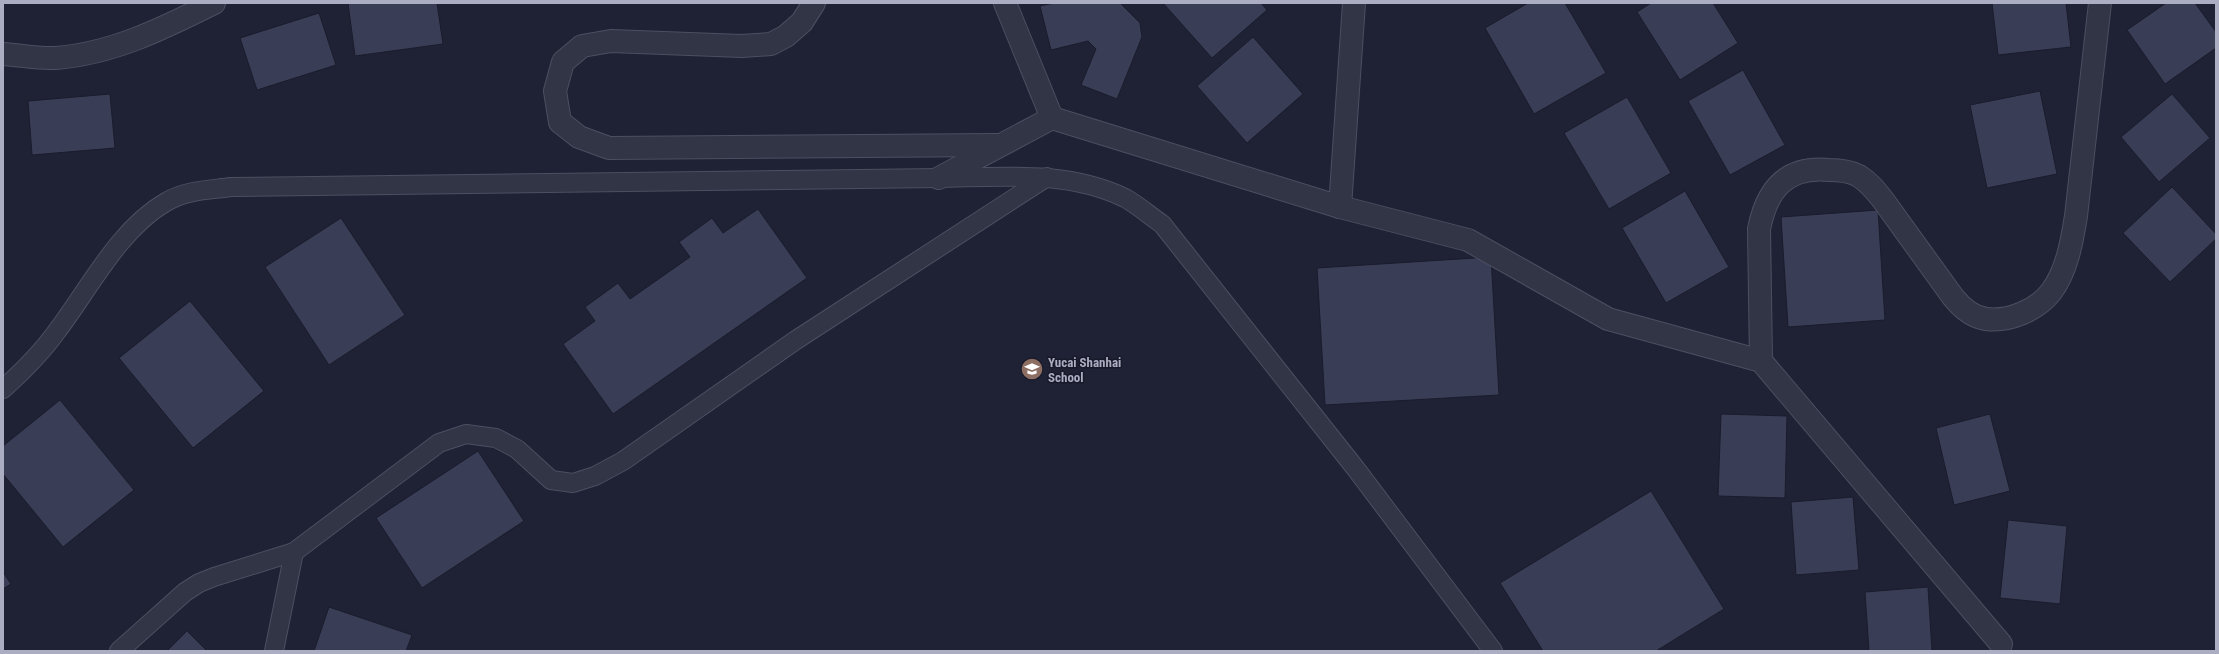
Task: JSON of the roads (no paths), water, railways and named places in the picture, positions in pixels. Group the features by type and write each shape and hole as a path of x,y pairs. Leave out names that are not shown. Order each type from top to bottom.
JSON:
{"street":[{"path":"3,54 54,58 102,51 166,27 214,3"},
{"path":"814,3 802,22 786,36 771,44 742,46 611,41 582,46 563,62 555,91 560,122 579,137 609,148 1001,145"},
{"path":"1005,3 1052,118"},
{"path":"1340,208 1354,3"},
{"path":"1761,361 1759,229 1762,211 1771,193 1782,180 1799,172 1819,169 1843,170 1859,176 1871,186 1883,200 1962,308 1972,314 1985,319 2003,318 2027,311 2043,301 2058,280 2071,244 2074,230 2100,3"},
{"path":"939,178 1052,118 1340,208 1468,240 1608,319 1761,361 2001,644"}],"lane":[{"path":"119,651 185,592 214,577 294,552 439,443 466,434 496,438 518,449 551,480 573,483 595,476 623,461 796,340 1047,177"},
{"path":"3,389 56,333 115,250 145,217 167,201 192,191 231,187 1047,177 1084,183 1125,198 1162,224 1356,469 1493,651"},
{"path":"274,651 294,552"}],"place":[{"name":"Yucai Shanhai School","path":"1032,369"}]}
